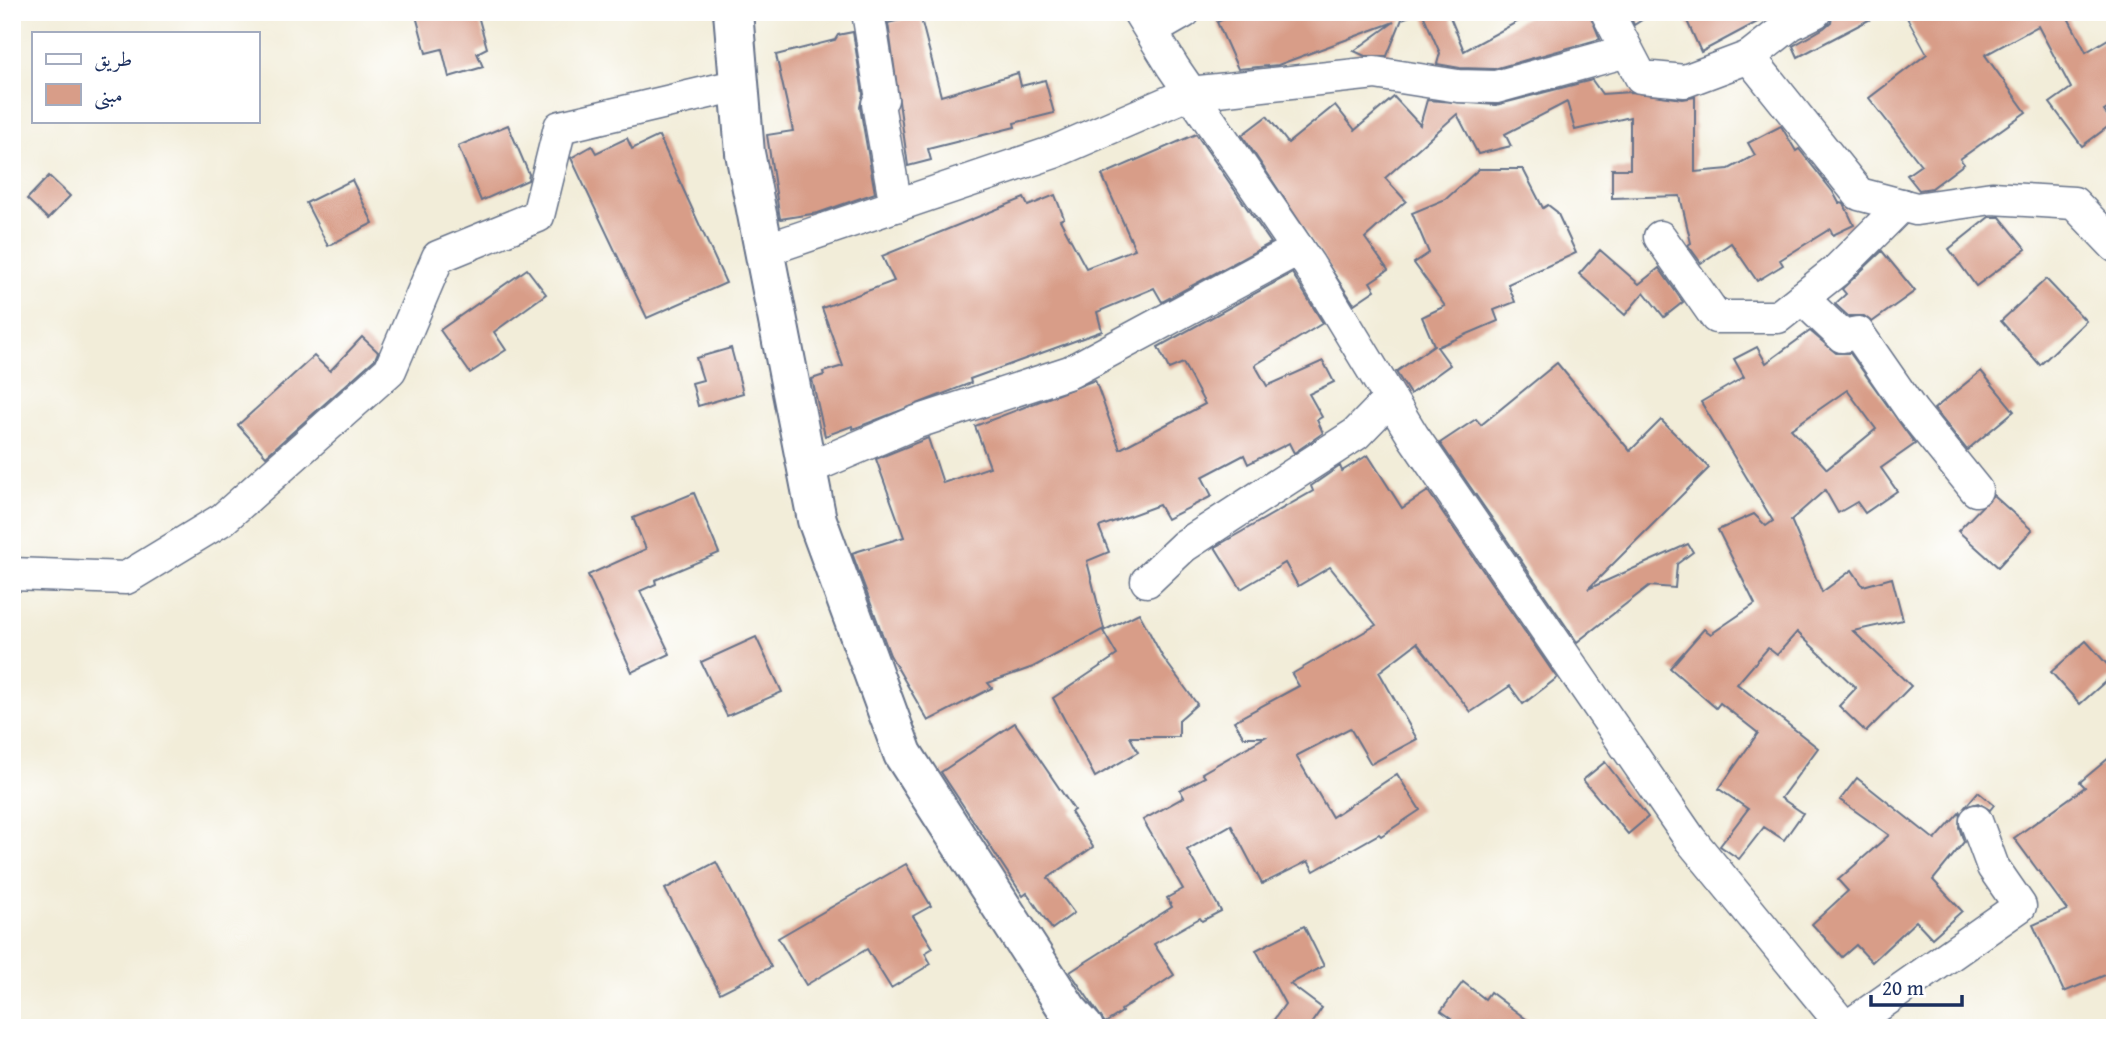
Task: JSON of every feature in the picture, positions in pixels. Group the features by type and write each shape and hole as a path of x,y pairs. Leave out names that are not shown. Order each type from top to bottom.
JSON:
{"street":[{"path":"733,12 745,153 817,520 903,754 1068,1010 1084,1028"},
{"path":"868,12 882,99 878,104 896,206"},
{"path":"1184,12 1145,22 1190,93 1298,249 1391,399 1690,839 1846,1028 2020,906 1993,867 1976,821"},
{"path":"1607,12 1641,77 1685,81 1749,57 1791,24 1815,12"},
{"path":"765,250 1054,152 1190,93 1375,73 1458,86 1496,87 1627,51"},
{"path":"1749,57 1859,194 1916,209 1992,198 2074,203 2115,246"},
{"path":"12,574 126,578 223,519 390,370 438,257 538,216 560,127 739,85"},
{"path":"1660,237 1716,317 1778,317 1836,271 1902,205"},
{"path":"807,469 917,422 1070,372 1298,249"},
{"path":"1802,298 1842,336 1858,333 1912,411 1976,490"},
{"path":"1147,581 1184,546 1356,434 1391,399"}],"building":[{"path":"415,12 477,12 487,48 477,53 483,67 449,77 442,49 426,53"},
{"path":"1240,12 1412,12 1413,15 1402,19 1387,56 1365,56 1354,51 1394,22 1278,65 1238,69 1217,22"},
{"path":"1422,12 1448,12 1464,51 1535,12 1589,12 1600,39 1494,69 1460,68 1437,64 1440,53"},
{"path":"1628,12 1654,12 1634,25"},
{"path":"1683,12 1776,12 1701,52"},
{"path":"1833,12 1884,12 1798,57 1793,46 1824,28 1831,22"},
{"path":"1904,12 2065,12 2086,52 2115,35 2115,104 2104,111 2113,123 2082,146 2050,103 2071,88 2038,26 1985,55 2026,112 1960,159 1964,164 1932,188 1919,190 1907,175 1921,165 1869,98 1927,54"},
{"path":"920,15 941,96 1018,73 1021,86 1045,80 1054,113 1014,123 1015,127 928,149 931,160 908,166 888,23"},
{"path":"853,32 863,94 860,107 875,193 818,213 780,219 767,135 793,131 776,55 835,40 838,35"},
{"path":"1592,80 1602,94 1631,92 1683,99 1695,97 1695,172 1729,169 1755,155 1748,143 1781,126 1796,151 1799,149 1839,203 1844,204 1854,225 1833,235 1830,229 1780,260 1783,265 1757,281 1731,243 1701,263 1688,245 1691,243 1680,196 1612,198 1612,169 1630,169 1630,117 1575,130 1567,102 1505,134 1511,146 1478,154 1457,114 1385,178 1406,201 1365,238 1388,270 1370,282 1375,290 1354,304 1242,135 1267,116 1288,143 1335,105 1355,130 1394,97 1420,125 1427,100 1496,105"},
{"path":"508,125 529,174 528,180 481,201 458,146"},
{"path":"1196,134 1271,243 1162,302 1154,288 1097,312 1102,331 970,379 971,383 853,429 852,426 825,436 812,379 824,375 823,372 843,366 822,308 894,281 882,256 1024,198 1028,206 1055,195 1064,218 1060,220 1086,268 1135,249 1102,175"},
{"path":"659,136 726,283 647,318 571,158 592,146 596,153 627,138 632,149"},
{"path":"1479,169 1523,169 1543,208 1548,205 1557,212 1576,253 1508,284 1515,302 1494,310 1498,321 1437,347 1450,365 1410,394 1396,372 1434,345 1422,317 1445,306 1414,263 1429,253 1412,213 1446,199"},
{"path":"49,176 70,196 48,219 27,199"},
{"path":"352,180 373,223 328,246 306,203"},
{"path":"1989,217 2000,217 2026,249 1976,286 1949,249"},
{"path":"1600,250 1639,284 1659,268 1683,302 1664,317 1644,292 1625,315 1579,274"},
{"path":"1882,251 1915,291 1872,322 1864,316 1848,316 1835,304 1846,294 1842,289"},
{"path":"527,269 546,294 494,332 506,350 470,373 440,330"},
{"path":"1292,273 1323,323 1255,365 1267,386 1323,361 1334,382 1309,394 1322,417 1317,420 1323,433 1294,453 1289,443 1248,464 1244,455 1202,477 1212,496 1167,519 1159,505 1099,527 1109,552 1087,561 1104,629 1033,667 988,683 992,688 928,721 890,655 852,553 904,537 876,459 928,438 943,483 990,467 975,426 1095,380 1120,449 1205,404 1183,363 1169,369 1158,347"},
{"path":"2046,279 2086,321 2040,365 2001,321"},
{"path":"1810,331 1836,353 1850,353 1915,444 1881,468 1897,491 1865,513 1857,502 1838,513 1825,490 1791,520 1822,592 1852,570 1863,586 1892,578 1903,620 1853,631 1911,686 1866,732 1839,706 1856,688 1797,632 1777,655 1768,648 1737,684 1818,748 1781,798 1803,813 1784,840 1764,827 1739,859 1720,846 1748,809 1719,789 1758,733 1720,703 1716,708 1670,668 1704,629 1711,634 1755,604 1718,530 1754,514 1766,526 1773,521 1701,402 1744,377 1734,359 1757,347 1766,363","holes":["1847,390 1876,429 1827,469 1791,429"]},
{"path":"362,337 378,352 375,359 266,456 238,425 314,356 330,371"},
{"path":"731,348 743,393 698,406 692,383 703,380 696,358"},
{"path":"1557,363 1630,451 1661,420 1709,468 1588,589 1688,544 1693,552 1677,564 1675,588 1649,586 1577,642 1440,443 1476,419 1481,425"},
{"path":"1981,371 2014,411 1967,450 1934,409"},
{"path":"1368,455 1402,508 1428,491 1557,678 1523,704 1510,686 1471,712 1417,643 1379,672 1417,739 1371,764 1350,728 1296,756 1332,817 1397,774 1420,810 1381,836 1379,834 1314,871 1308,861 1262,884 1231,825 1187,850 1221,911 1202,921 1200,918 1154,944 1174,975 1105,1023 1070,972 1172,907 1167,898 1183,889 1143,820 1184,797 1180,790 1205,777 1202,773 1265,737 1244,737 1234,721 1299,686 1292,674 1376,625 1330,567 1298,586 1285,563 1241,589 1215,547 1313,491 1311,486 1340,466 1342,471"},
{"path":"694,493 719,553 655,580 656,584 640,591 670,654 632,672 588,575 646,549 633,518"},
{"path":"1993,495 2032,530 1998,567 1958,531"},
{"path":"1139,613 1162,656 1197,704 1179,720 1179,737 1130,737 1138,752 1095,777 1053,698 1117,655 1103,631"},
{"path":"756,637 782,692 727,716 701,662"},
{"path":"2086,641 2115,673 2080,704 2051,672"},
{"path":"1015,723 1074,810 1071,812 1093,847 1048,878 1074,913 1052,929 1027,893 1023,896 941,772"},
{"path":"2115,753 2115,971 2064,992 2033,925 2067,910 2014,838 2085,787 2080,782"},
{"path":"1605,762 1648,817 1628,834 1583,780"},
{"path":"1857,778 1935,840 1960,812 1959,827 1964,842 1933,880 1962,911 1932,938 1916,921 1872,962 1856,945 1842,957 1812,924 1848,891 1838,880 1889,835 1840,800"},
{"path":"1978,792 1994,805 1990,810 1978,803 1965,807"},
{"path":"716,862 771,967 720,993 665,889"},
{"path":"906,864 931,906 913,916 933,948 925,953 931,964 891,988 867,949 806,985 778,938"},
{"path":"1304,926 1324,966 1290,984 1322,1008 1308,1028 1268,1028 1285,1004 1256,950"},
{"path":"1463,982 1485,999 1490,992 1538,1028 1444,1028 1451,1018 1441,1011"}]}
